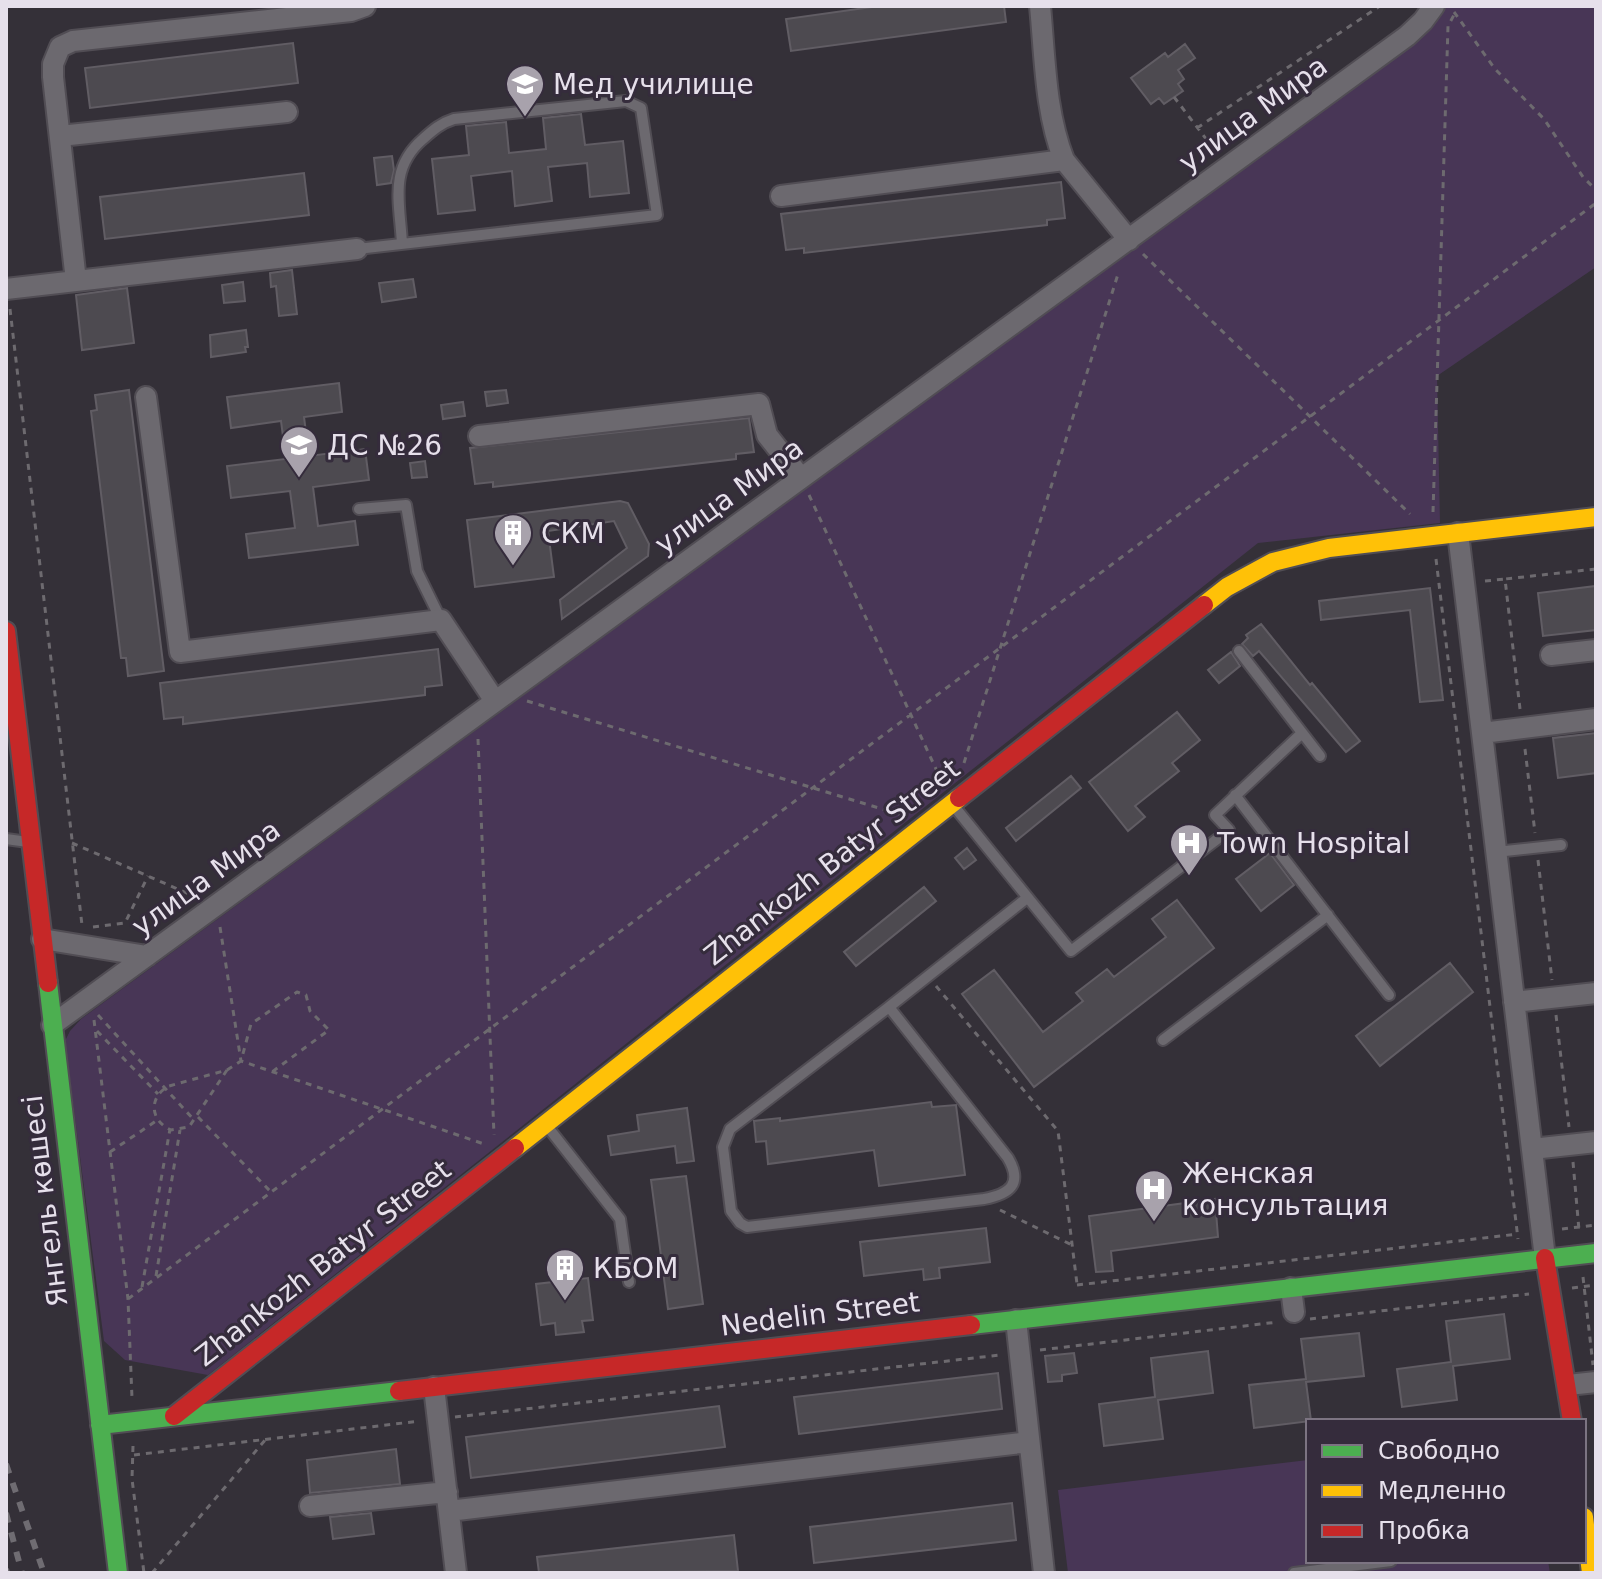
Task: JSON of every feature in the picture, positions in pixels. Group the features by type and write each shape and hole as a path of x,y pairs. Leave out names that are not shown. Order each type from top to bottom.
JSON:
{"street":[{"path":"76,281 53,64 60,47 73,41 351,11 365,6"},
{"path":"1040,6 1052,117 1064,160 1129,240"},
{"name":"улица Мира","path":"52,1025 1407,36 1434,6"},
{"path":"60,136 287,112"},
{"path":"781,196 1064,160"},
{"path":"6,289 357,249"},
{"path":"146,397 180,652 441,620 499,697"},
{"path":"479,436 759,404 767,435 801,478"},
{"name":"Zhankozh Batyr Street","path":"174,1416 1227,587 1252,571 1294,555 1318,550 1596,517"},
{"path":"1458,533 1545,1258 1572,1419"},
{"name":"Янгель көшесі","path":"6,631 118,1573"},
{"path":"1551,655 1596,650"},
{"path":"1482,733 1596,719"},
{"path":"42,939 147,956"},
{"path":"1514,1002 1596,993"},
{"path":"1532,1149 1596,1142"},
{"name":"Nedelin Street","path":"100,1425 1596,1253"},
{"path":"1291,1288 1294,1312"},
{"path":"1016,1320 1044,1573"},
{"path":"1568,1385 1596,1382"},
{"path":"434,1387 456,1573"},
{"path":"310,1506 448,1502 1029,1442"},
{"path":"1586,1543 1591,1573"}],"lane":[{"path":"357,249 402,244 657,215 641,108 626,101 454,119 442,123 411,149 398,173 402,244"},
{"path":"359,509 406,505 417,571 441,620"},
{"path":"1239,651 1320,756"},
{"path":"952,804 1071,951 1229,830 1215,815 1301,734"},
{"path":"1235,795 1389,995"},
{"path":"6,839 31,843"},
{"path":"1496,852 1561,845"},
{"path":"889,1007 1014,1169 1014,1182 1009,1190 984,1199 747,1227 740,1223 731,1211 723,1147 730,1129 1027,898"},
{"path":"1163,1040 1328,915"},
{"path":"546,1124 620,1219 629,1282"},
{"path":"1294,1573 1375,1563"}],"path":[{"path":"1197,128 1380,6"},
{"path":"1450,6 1495,69 1544,119 1583,177 1596,190"},
{"path":"1455,13 1448,26 1433,536 1517,1235"},
{"path":"1174,97 1210,144"},
{"path":"128,1299 1596,203"},
{"path":"1129,240 1410,514"},
{"path":"961,774 1119,271"},
{"path":"801,478 944,786 952,780"},
{"path":"1523,728 1505,579 1596,569"},
{"path":"499,697 905,816"},
{"path":"241,1061 494,1148 477,713"},
{"path":"72,843 217,906 241,1061"},
{"path":"82,928 125,923 148,876"},
{"path":"929,977 1058,1131 1077,1285 1596,1225"},
{"path":"227,1070 196,1119 180,1130 170,1129 157,1120 153,1107 158,1094 165,1087 227,1070 241,1061 251,1024 297,992 306,995 310,1011 329,1030 272,1072"},
{"path":"1554,997 1579,1227"},
{"path":"92,1009 196,1119 271,1192"},
{"path":"95,1028 158,1094"},
{"path":"110,1152 157,1120"},
{"path":"141,1289 170,1129"},
{"path":"156,1278 180,1130"},
{"path":"984,1199 995,1208 1072,1245"},
{"path":"1585,1286 1596,1382"},
{"path":"1080,1312 1084,1345"},
{"path":"134,1455 1019,1352"},
{"path":"152,1573 266,1439"}],"shaded area":[{"path":"1442,6 1596,6 1596,267 1437,376 1440,523 1258,543 208,1375 125,1360 104,1341 65,1041 81,1019 1411,46 1426,32"},
{"path":"1306,1460 1306,1563 1548,1563 1550,1573 1068,1573 1058,1490"}],"building":[{"path":"879,6 1004,6 1006,22 791,51 786,19"},
{"path":"293,43 298,83 90,108 85,68"},
{"path":"1185,44 1195,58 1178,70 1184,79 1178,84 1183,91 1164,104 1159,98 1151,104 1131,78 1165,53 1168,57"},
{"path":"581,114 585,145 623,141 629,193 590,197 587,163 548,167 552,201 515,206 512,171 471,176 475,210 438,214 432,159 469,155 466,126 506,122 509,153 546,149 543,118"},
{"path":"392,156 394,170 391,183 377,185 374,158"},
{"path":"304,173 309,215 105,239 100,197"},
{"path":"1061,182 1065,218 1047,220 1047,225 804,253 804,248 786,250 781,214"},
{"path":"292,270 297,314 279,316 276,286 271,287 270,273"},
{"path":"413,279 416,297 382,302 379,283"},
{"path":"243,282 245,301 224,303 222,285"},
{"path":"127,288 134,343 82,350 76,295"},
{"path":"246,330 246,352 211,357 210,335"},
{"path":"339,383 342,412 304,417 309,456 365,449 369,480 313,487 318,526 355,521 358,545 249,558 246,534 295,528 290,491 231,498 227,466 286,459 281,421 231,428 227,397"},
{"path":"129,390 164,671 128,676 126,658 121,658 91,411 97,410 95,395"},
{"path":"506,390 508,403 487,406 485,392"},
{"path":"463,402 465,416 443,419 441,405"},
{"path":"749,418 754,452 736,454 736,459 493,487 493,482 475,484 470,448"},
{"path":"425,461 427,477 412,478 410,463"},
{"name":"СКМ","path":"620,501 628,503 649,544 648,556 562,619 560,600 627,548 614,521 548,531 554,577 475,587 467,520"},
{"path":"1596,586 1596,630 1543,636 1538,593"},
{"path":"1430,588 1443,700 1420,702 1410,610 1321,620 1319,601"},
{"path":"1261,624 1360,741 1346,752 1259,651 1253,656 1242,644 1248,638 1246,635"},
{"path":"438,649 442,685 425,687 425,695 183,724 183,717 164,719 160,683"},
{"path":"1231,652 1240,666 1219,683 1208,670"},
{"path":"1177,712 1200,740 1172,763 1179,771 1135,806 1145,817 1128,831 1089,782"},
{"path":"1596,733 1596,773 1558,778 1553,738"},
{"path":"1071,776 1081,788 1016,841 1006,828"},
{"path":"967,848 976,860 964,869 955,858"},
{"path":"1270,853 1294,885 1261,911 1236,879"},
{"path":"924,887 936,901 856,966 844,952"},
{"path":"1177,900 1214,948 1034,1087 962,994 994,970 1043,1032 1083,1001 1076,993 1107,969 1114,977 1166,937 1152,919"},
{"path":"1450,963 1473,992 1380,1066 1356,1036"},
{"path":"931,1102 932,1107 956,1105 965,1175 879,1186 874,1150 768,1164 766,1141 756,1142 754,1121 780,1118 780,1121"},
{"path":"687,1108 694,1161 677,1163 675,1146 611,1155 608,1136 639,1131 637,1115"},
{"path":"686,1176 703,1304 668,1309 651,1180"},
{"name":"Женская консультация","path":"1215,1199 1218,1237 1111,1251 1113,1271 1096,1272 1089,1216"},
{"path":"986,1228 990,1262 939,1268 940,1278 924,1280 923,1269 864,1276 860,1242"},
{"name":"КБОМ","path":"588,1278 593,1320 582,1321 584,1332 556,1335 555,1323 541,1325 536,1284"},
{"path":"1504,1314 1510,1359 1453,1366 1457,1400 1402,1407 1397,1369 1451,1362 1446,1321"},
{"path":"1359,1333 1364,1376 1306,1382 1311,1419 1254,1428 1249,1385 1306,1379 1301,1339"},
{"path":"1208,1351 1213,1393 1158,1400 1163,1439 1104,1446 1099,1404 1155,1397 1151,1358"},
{"path":"1074,1353 1077,1373 1062,1375 1062,1381 1048,1382 1045,1356"},
{"path":"998,1373 1002,1409 799,1434 794,1397"},
{"path":"719,1406 725,1447 471,1478 466,1437"},
{"path":"396,1449 400,1484 310,1493 307,1460"},
{"path":"1012,1503 1016,1540 814,1563 810,1527"},
{"path":"371,1513 374,1534 333,1539 330,1517"},
{"path":"734,1535 738,1571 539,1573 537,1557"}],"railway":[{"path":"6,1464 44,1573"},
{"path":"6,1513 22,1573"},
{"path":"6,1569 7,1573"}],"traffic: fast":[{"path":"48,983 118,1573"},
{"path":"971,1325 1596,1253"},
{"path":"100,1425 399,1391"}],"traffic: slow":[{"path":"1204,605 1227,587 1273,562 1329,548 1596,517"},
{"path":"515,1148 959,798"},
{"path":"1586,1533 1591,1573"}],"traffic: jam":[{"path":"959,798 1204,605"},
{"path":"6,631 48,983"},
{"path":"174,1416 515,1148"},
{"path":"1545,1258 1572,1419"},
{"path":"399,1391 971,1325"}],"place":[{"name":"Мед училище","path":"525,118"},
{"name":"ДС №26","path":"299,479"},
{"name":"СКМ","path":"513,567"},
{"name":"Town Hospital","path":"1189,877"},
{"name":"Женская консультация","path":"1154,1223"},
{"name":"КБОМ","path":"565,1302"}]}
